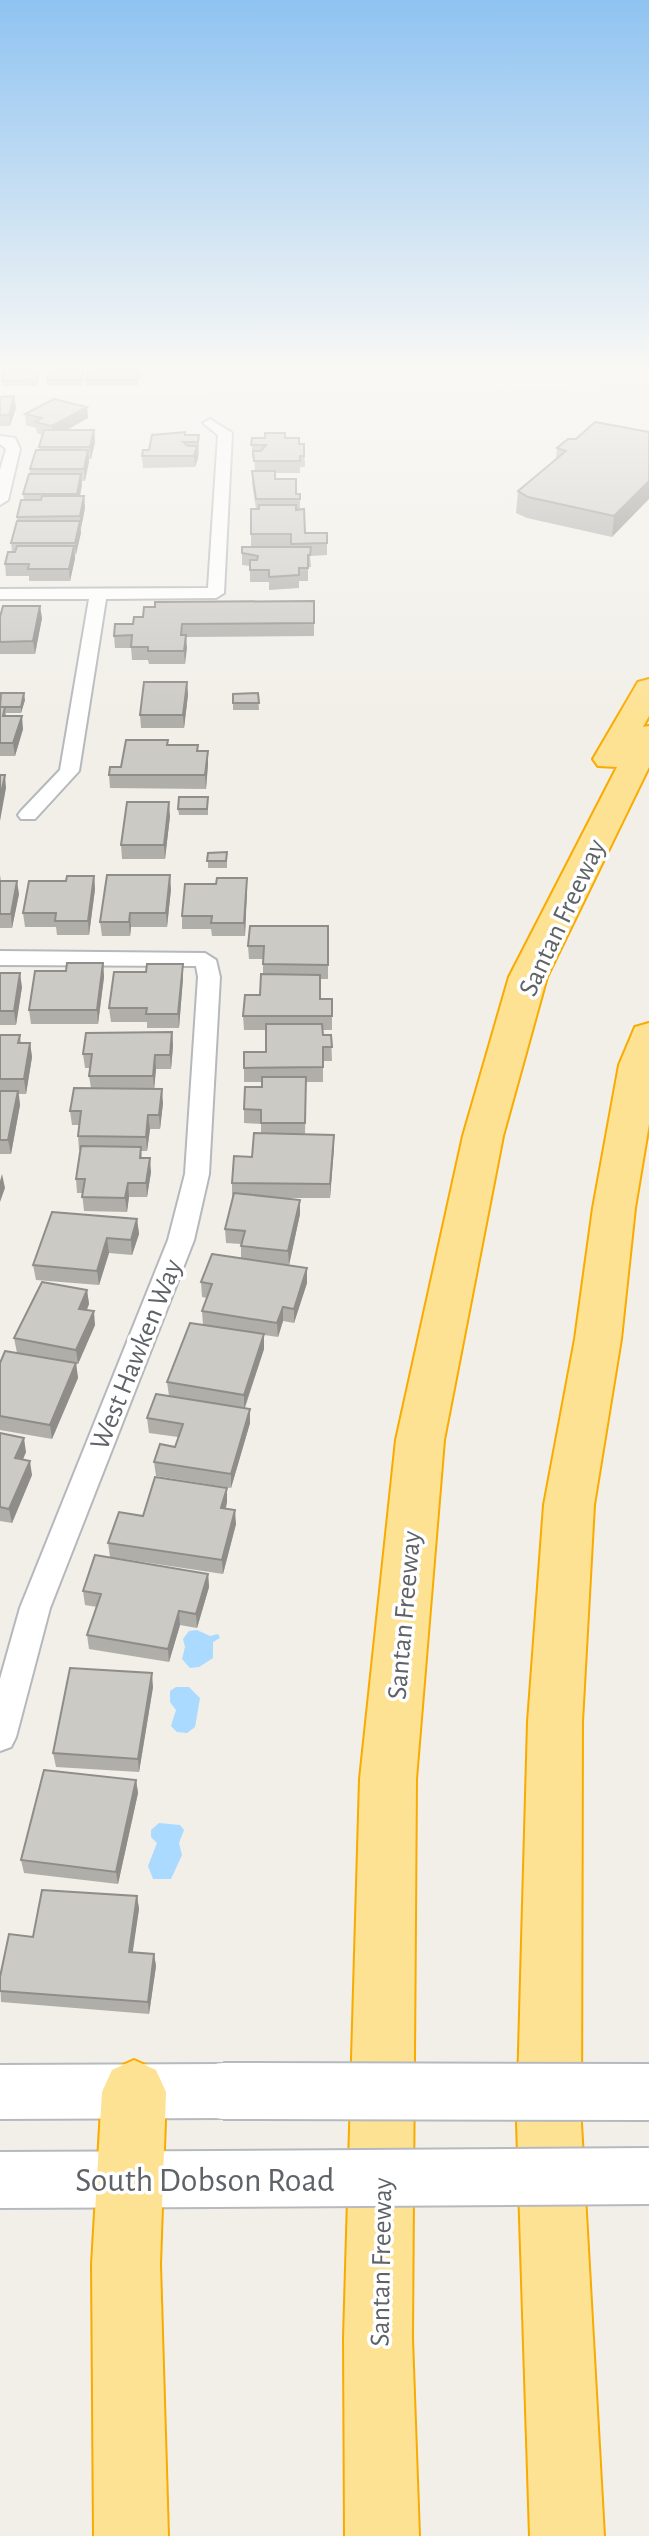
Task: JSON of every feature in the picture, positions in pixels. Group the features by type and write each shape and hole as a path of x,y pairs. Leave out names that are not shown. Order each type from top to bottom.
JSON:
{"highway":[{"path":"528,977 612,753 649,688"},
{"name":"Santan Freeway","path":"382,2536 378,2338 389,1764 420,1440 483,1136 528,977 649,735"},
{"path":"567,2536 549,2123 555,1722 569,1505 598,1339 614,1208 639,1065 649,1035"},
{"path":"131,2536 126,2264 134,2092"}],"main road":[{"path":"0,2092 649,2092"},
{"name":"South Dobson Road","path":"0,2180 649,2176"}],"street":[{"path":"0,594 216,593 222,483"},
{"path":"28,815 69,771 98,594"},
{"name":"West Hawken Way","path":"0,958 205,960 209,977 197,1174 181,1240 35,1608 0,1737"}],"water":[{"path":"197,1630 210,1636 218,1634 220,1638 213,1642 213,1658 199,1667 190,1668 182,1659 183,1639 189,1631"},
{"path":"176,1687 189,1687 200,1698 195,1727 187,1733 177,1732 171,1726 176,1710 170,1702 170,1691"},
{"path":"159,1823 180,1825 184,1830 179,1843 182,1855 171,1879 153,1879 148,1866 157,1843 151,1837 151,1830"}],"building":[{"path":"26,483 79,483 77,494 23,494"},
{"path":"254,483 296,483 296,494 300,494 300,499 256,499"},
{"path":"527,483 647,483 614,516 528,497 518,491"},
{"path":"42,496 84,496 80,516 17,517 21,500 41,500"},
{"path":"259,505 296,505 296,510 304,509 305,533 327,533 327,543 291,544 291,534 251,534 251,509 259,509"},
{"path":"17,521 80,521 75,543 11,543"},
{"path":"17,546 74,546 69,569 28,569 29,564 5,564 8,552 15,552"},
{"path":"242,547 311,547 308,568 299,568 299,575 269,577 269,570 250,570 250,560 257,560 258,556 242,553"},
{"path":"314,601 314,623 182,624 181,635 186,635 184,651 148,651 148,647 131,647 132,635 114,636 115,624 133,624 134,617 143,617 144,607 155,607 155,602"},
{"path":"3,606 40,606 33,641 0,642"},
{"path":"144,682 187,682 183,715 140,715"},
{"path":"1,693 24,693 21,707 0,707"},
{"path":"258,693 259,703 233,703 233,694"},
{"path":"0,707 5,707 3,716 22,716 13,743 0,743"},
{"path":"126,740 168,740 167,745 198,745 197,751 208,751 205,775 109,775 110,767 121,767"},
{"path":"0,775 5,775 0,798"},
{"path":"179,797 208,797 207,809 178,809"},
{"path":"127,802 169,802 164,845 121,845"},
{"path":"227,852 226,861 207,861 208,853"},
{"path":"107,875 170,875 166,913 130,913 129,922 100,922"},
{"path":"67,876 94,876 88,921 55,921 56,913 23,913 29,881 66,881"},
{"path":"217,878 247,878 244,923 211,923 212,916 182,916 185,884 216,884"},
{"path":"0,881 17,881 11,914 0,914"},
{"path":"250,926 328,926 328,965 263,964 264,946 248,946"},
{"path":"67,963 103,963 97,1010 29,1010 35,971 66,971"},
{"path":"147,964 183,964 178,1014 146,1014 147,1008 109,1008 114,972 146,972"},
{"path":"0,973 20,973 14,1011 0,1011"},
{"path":"261,974 320,975 320,999 332,999 332,1016 243,1016 245,995 260,995"},
{"path":"266,1024 322,1024 323,1035 331,1035 332,1047 323,1047 323,1067 244,1068 244,1052 266,1052"},
{"path":"172,1032 170,1055 155,1055 153,1076 89,1076 92,1054 83,1054 86,1033"},
{"path":"0,1035 20,1035 18,1043 30,1043 24,1079 0,1079"},
{"path":"262,1077 306,1077 305,1123 261,1123 261,1110 244,1109 245,1087 262,1087"},
{"path":"74,1088 162,1089 159,1115 148,1115 146,1137 78,1136 81,1111 70,1111"},
{"path":"0,1091 18,1091 8,1140 0,1140"},
{"path":"254,1133 334,1135 330,1184 232,1183 234,1156 252,1157"},
{"path":"81,1146 141,1147 140,1158 150,1158 146,1183 128,1183 125,1198 82,1197 85,1179 76,1179"},
{"path":"234,1193 300,1200 288,1251 241,1246 245,1231 225,1229"},
{"path":"52,1212 137,1219 131,1240 107,1238 97,1271 33,1265"},
{"path":"212,1254 307,1268 294,1309 283,1307 277,1323 202,1311 212,1284 201,1282"},
{"path":"42,1282 87,1290 79,1309 94,1311 76,1350 14,1338"},
{"path":"190,1323 264,1334 244,1395 167,1382"},
{"path":"5,1351 76,1363 50,1425 0,1416 0,1363"},
{"path":"156,1394 250,1409 231,1474 154,1462 160,1444 175,1447 183,1424 147,1418"},
{"path":"0,1433 24,1438 15,1458 30,1461 9,1509 0,1507"},
{"path":"155,1477 227,1488 221,1508 235,1510 222,1560 108,1543 119,1512 143,1516"},
{"path":"95,1555 208,1574 196,1614 179,1611 168,1649 87,1635 101,1594 83,1591"},
{"path":"70,1668 152,1673 138,1759 53,1753"},
{"path":"44,1770 136,1780 116,1872 21,1860"},
{"path":"42,1890 137,1896 129,1952 154,1954 148,2002 0,1991 9,1934 33,1937"}]}
